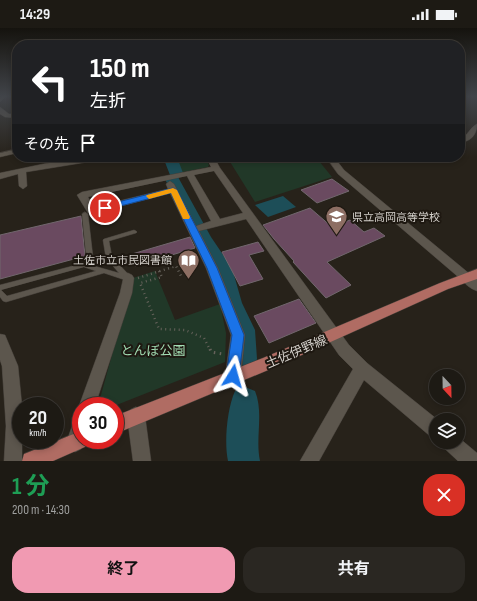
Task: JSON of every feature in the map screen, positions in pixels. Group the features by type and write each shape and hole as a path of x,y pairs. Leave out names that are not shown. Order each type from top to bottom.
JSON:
{"main road":[{"name":"土佐伊野線","path":"124,421 268,363 444,286 474,279"},
{"path":"31,461 72,444"}],"street":[{"path":"465,140 477,126"},
{"path":"0,155 12,152"},
{"path":"0,176 22,170 40,162"},
{"path":"213,162 333,335 362,368 429,424"},
{"path":"334,162 341,172 474,279"},
{"path":"173,190 91,211 82,195 216,168"},
{"path":"22,170 23,186"},
{"path":"189,173 217,223"},
{"path":"167,178 173,190 198,228 238,335 233,376"},
{"path":"198,228 249,215"},
{"path":"90,397 126,293 127,280"},
{"path":"0,340 10,366 15,426 13,461"},
{"path":"309,461 362,368"},
{"path":"136,416 142,461"},
{"path":"458,449 472,461"}],"lane":[{"path":"85,214 91,267"},
{"path":"127,280 109,258 106,240 134,232"},
{"path":"0,288 84,265 127,280"},
{"path":"0,293 3,300 104,271"}],"path":[{"path":"127,280 176,266 182,278"},
{"path":"159,271 162,277 140,283 159,329 185,330 204,338 211,352 236,357"}],"green space":[{"path":"174,162 208,162 209,165 208,167 179,173"},
{"path":"230,162 320,162 332,177 255,202"},
{"name":"とんぼ公園","path":"155,271 175,320 220,304 226,333 225,362 124,402 124,397 100,397 133,278"}],"water":[{"path":"283,196 296,207 268,217 255,205"}],"building":[{"path":"332,179 349,191 317,203 301,190"},
{"path":"310,208 332,227 350,220 364,232 374,228 385,236 327,262 351,285 326,298 293,262 294,261 263,225"},
{"path":"81,216 85,256 0,279 0,235"},
{"path":"190,237 195,248 135,266 132,254"},
{"path":"258,242 264,251 249,255 263,279 240,286 222,252"},
{"path":"299,299 316,323 269,343 254,316"}],"waterway":[{"path":"172,162 176,173"},
{"path":"172,179 203,240 222,268 231,303 243,330 244,359"},
{"path":"244,461 242,451 245,401"}],"slow traffic":[{"path":"149,196 173,190 186,217"}],"place":[{"name":"県立高岡高等学校","path":"336,236"},
{"name":"土佐市立市民図書館","path":"188,280"}],"route":[{"path":"105,208 173,190 212,268 238,335 233,376"}]}
